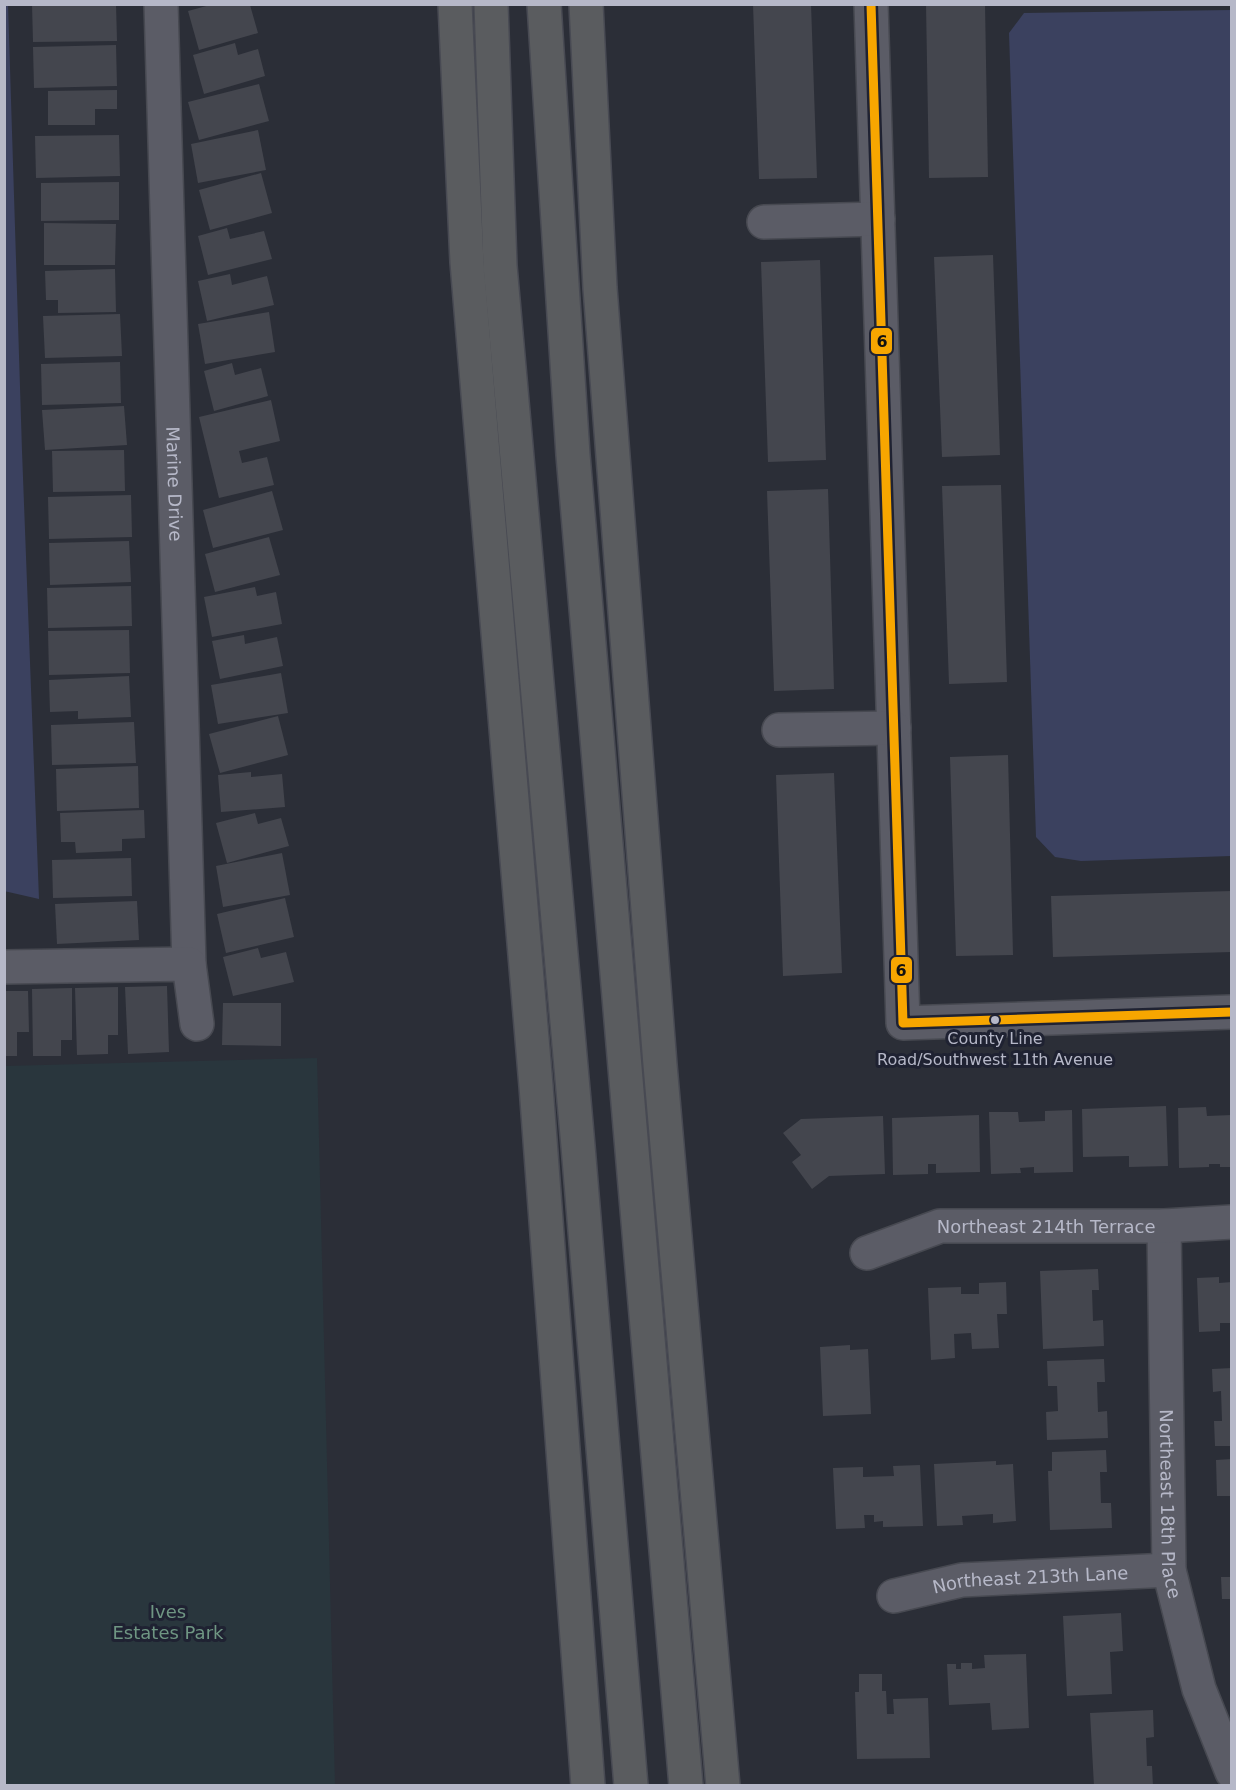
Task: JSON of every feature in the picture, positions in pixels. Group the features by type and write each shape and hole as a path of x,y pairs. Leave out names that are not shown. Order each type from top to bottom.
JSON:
{"highway":[{"path":"455,4 467,262 536,1086 588,1785"},
{"path":"491,4 500,266 578,1146 631,1785"},
{"path":"544,4 573,455 686,1785"},
{"path":"586,4 602,312 660,1065 723,1785"}],"street":[{"name":"Marine Drive","path":"161,4 189,964 197,1024"},
{"path":"871,4 903,1023 1232,1012"},
{"path":"764,222 878,219"},
{"path":"778,730 894,728"},
{"path":"4,967 189,964"},
{"name":"Northeast 214th Terrace","path":"867,1253 940,1226 1164,1226 1232,1222"},
{"name":"Northeast 18th Place","path":"1164,1226 1169,1570 1199,1689 1232,1772"},
{"name":"Northeast 213th Lane","path":"894,1596 962,1580 1169,1570"}],"green space":[{"name":"Ives Estates Park","path":"317,1058 335,1785 5,1785 5,1066"}],"water":[{"path":"8,4 39,899 4,891 4,5"},
{"path":"1231,10 1231,856 1081,861 1055,857 1036,837 1009,33 1024,13"}],"building":[{"path":"32,4 116,4 117,41 33,42"},
{"path":"753,4 811,4 817,178 759,179"},
{"path":"926,4 985,4 988,177 929,178"},
{"path":"210,5 250,5 258,33 199,50 188,11"},
{"path":"235,43 238,55 258,49 265,76 204,94 193,55"},
{"path":"116,45 117,86 34,88 33,47"},
{"path":"259,84 269,121 199,140 188,102"},
{"path":"117,90 117,109 95,109 95,125 48,125 48,91"},
{"path":"258,130 266,170 198,183 191,144"},
{"path":"119,135 120,176 36,178 35,136"},
{"path":"261,173 272,213 210,230 199,190"},
{"path":"119,182 119,220 41,221 41,183"},
{"path":"44,223 116,224 115,265 44,265"},
{"path":"227,228 230,239 264,231 272,259 208,275 198,236"},
{"path":"993,255 1000,455 942,457 934,257"},
{"path":"820,260 826,460 768,462 761,262"},
{"path":"115,269 116,312 58,313 58,300 46,300 45,271"},
{"path":"230,274 232,285 267,276 274,305 207,321 198,281"},
{"path":"269,312 275,352 205,364 198,324"},
{"path":"120,314 122,356 45,358 43,316"},
{"path":"120,362 121,403 42,405 41,364"},
{"path":"232,363 235,375 261,368 268,396 214,411 204,371"},
{"path":"271,400 280,441 239,451 242,463 267,457 274,485 219,498 199,417"},
{"path":"124,406 127,445 45,450 42,410"},
{"path":"124,450 125,491 53,492 52,451"},
{"path":"1001,485 1007,682 949,684 942,486"},
{"path":"828,489 834,689 774,691 767,491"},
{"path":"272,491 283,530 213,548 203,510"},
{"path":"131,495 132,537 49,539 48,497"},
{"path":"269,537 280,575 215,592 205,554"},
{"path":"129,541 131,582 50,585 49,543"},
{"path":"131,586 132,626 48,628 47,588"},
{"path":"255,587 257,596 276,592 282,624 212,637 204,597"},
{"path":"129,630 130,673 49,675 48,631"},
{"path":"244,635 245,644 277,637 283,666 220,679 212,641"},
{"path":"281,673 288,713 218,724 211,685"},
{"path":"129,676 131,717 78,719 78,711 50,712 49,680"},
{"path":"278,716 288,755 220,773 209,734"},
{"path":"134,722 136,763 52,765 51,725"},
{"path":"1008,755 1013,955 956,956 950,757"},
{"path":"138,766 139,808 57,811 56,769"},
{"path":"251,772 251,777 282,774 285,807 221,812 218,775"},
{"path":"834,773 842,973 783,976 776,775"},
{"path":"144,810 145,838 122,839 122,851 76,853 75,842 61,842 60,813"},
{"path":"255,813 258,824 281,818 289,846 227,863 216,823"},
{"path":"282,853 290,895 223,907 216,866"},
{"path":"131,858 132,896 53,898 52,860"},
{"path":"1232,891 1232,952 1053,957 1051,896"},
{"path":"285,898 294,937 226,953 217,914"},
{"path":"137,901 139,940 57,944 55,904"},
{"path":"258,948 261,958 286,952 294,982 233,996 223,957"},
{"path":"167,986 169,1052 128,1054 125,987"},
{"path":"118,987 118,1035 108,1035 108,1054 77,1055 75,988"},
{"path":"72,988 72,1040 61,1040 61,1056 33,1056 32,989"},
{"path":"4,991 28,991 29,1032 17,1032 17,1056 4,1056"},
{"path":"223,1003 281,1003 281,1046 222,1045"},
{"path":"1166,1106 1168,1166 1129,1167 1129,1156 1083,1157 1082,1109"},
{"path":"1206,1107 1207,1116 1232,1115 1232,1167 1209,1164 1209,1167 1179,1168 1178,1108"},
{"path":"1072,1110 1073,1172 1034,1173 1034,1167 1020,1168 1021,1173 991,1174 989,1112 1018,1112 1019,1122 1045,1121 1045,1111"},
{"path":"979,1115 980,1172 936,1173 936,1164 928,1164 928,1174 893,1175 892,1118"},
{"path":"883,1116 885,1174 829,1176 812,1189 792,1162 801,1155 783,1133 801,1119"},
{"path":"1098,1269 1099,1290 1092,1290 1093,1321 1103,1320 1104,1346 1043,1349 1040,1271"},
{"path":"1219,1277 1219,1283 1232,1282 1232,1323 1220,1323 1220,1331 1199,1332 1197,1278"},
{"path":"1006,1282 1007,1314 997,1314 999,1348 972,1349 971,1333 954,1334 955,1358 931,1360 928,1288 961,1287 961,1294 979,1294 979,1283"},
{"path":"850,1345 850,1350 868,1349 871,1414 823,1416 820,1347"},
{"path":"1104,1359 1105,1382 1097,1382 1098,1412 1107,1411 1108,1438 1047,1440 1046,1412 1058,1411 1057,1386 1048,1386 1047,1361"},
{"path":"1232,1368 1232,1446 1215,1446 1214,1421 1222,1421 1221,1391 1213,1392 1212,1369"},
{"path":"1106,1450 1107,1472 1100,1472 1101,1503 1111,1503 1112,1528 1050,1530 1048,1471 1052,1471 1052,1452"},
{"path":"1232,1459 1232,1496 1217,1496 1216,1460"},
{"path":"996,1461 996,1465 1013,1464 1016,1521 993,1523 993,1514 962,1516 963,1525 937,1526 934,1464"},
{"path":"920,1465 923,1526 883,1527 883,1521 874,1522 874,1515 864,1515 865,1528 836,1529 833,1468 863,1467 863,1477 894,1476 893,1466"},
{"path":"1221,1577 1232,1577 1232,1599 1222,1599"},
{"path":"1121,1613 1123,1651 1110,1652 1112,1694 1067,1696 1063,1616"},
{"path":"1026,1654 1029,1728 992,1730 990,1703 949,1705 947,1664 956,1664 956,1669 961,1669 961,1663 972,1663 972,1669 985,1668 984,1655"},
{"path":"859,1674 882,1674 882,1691 886,1691 887,1714 894,1714 893,1699 928,1698 930,1758 857,1759 855,1692 859,1692"},
{"path":"1153,1710 1154,1737 1146,1738 1147,1766 1152,1766 1153,1786 1094,1786 1090,1713"}],"transit line":[{"name":"6","path":"871,4 903,1023 1232,1012"}],"place":[{"name":"County Line Road/Southwest 11th Avenue","path":"995,1020"}]}
